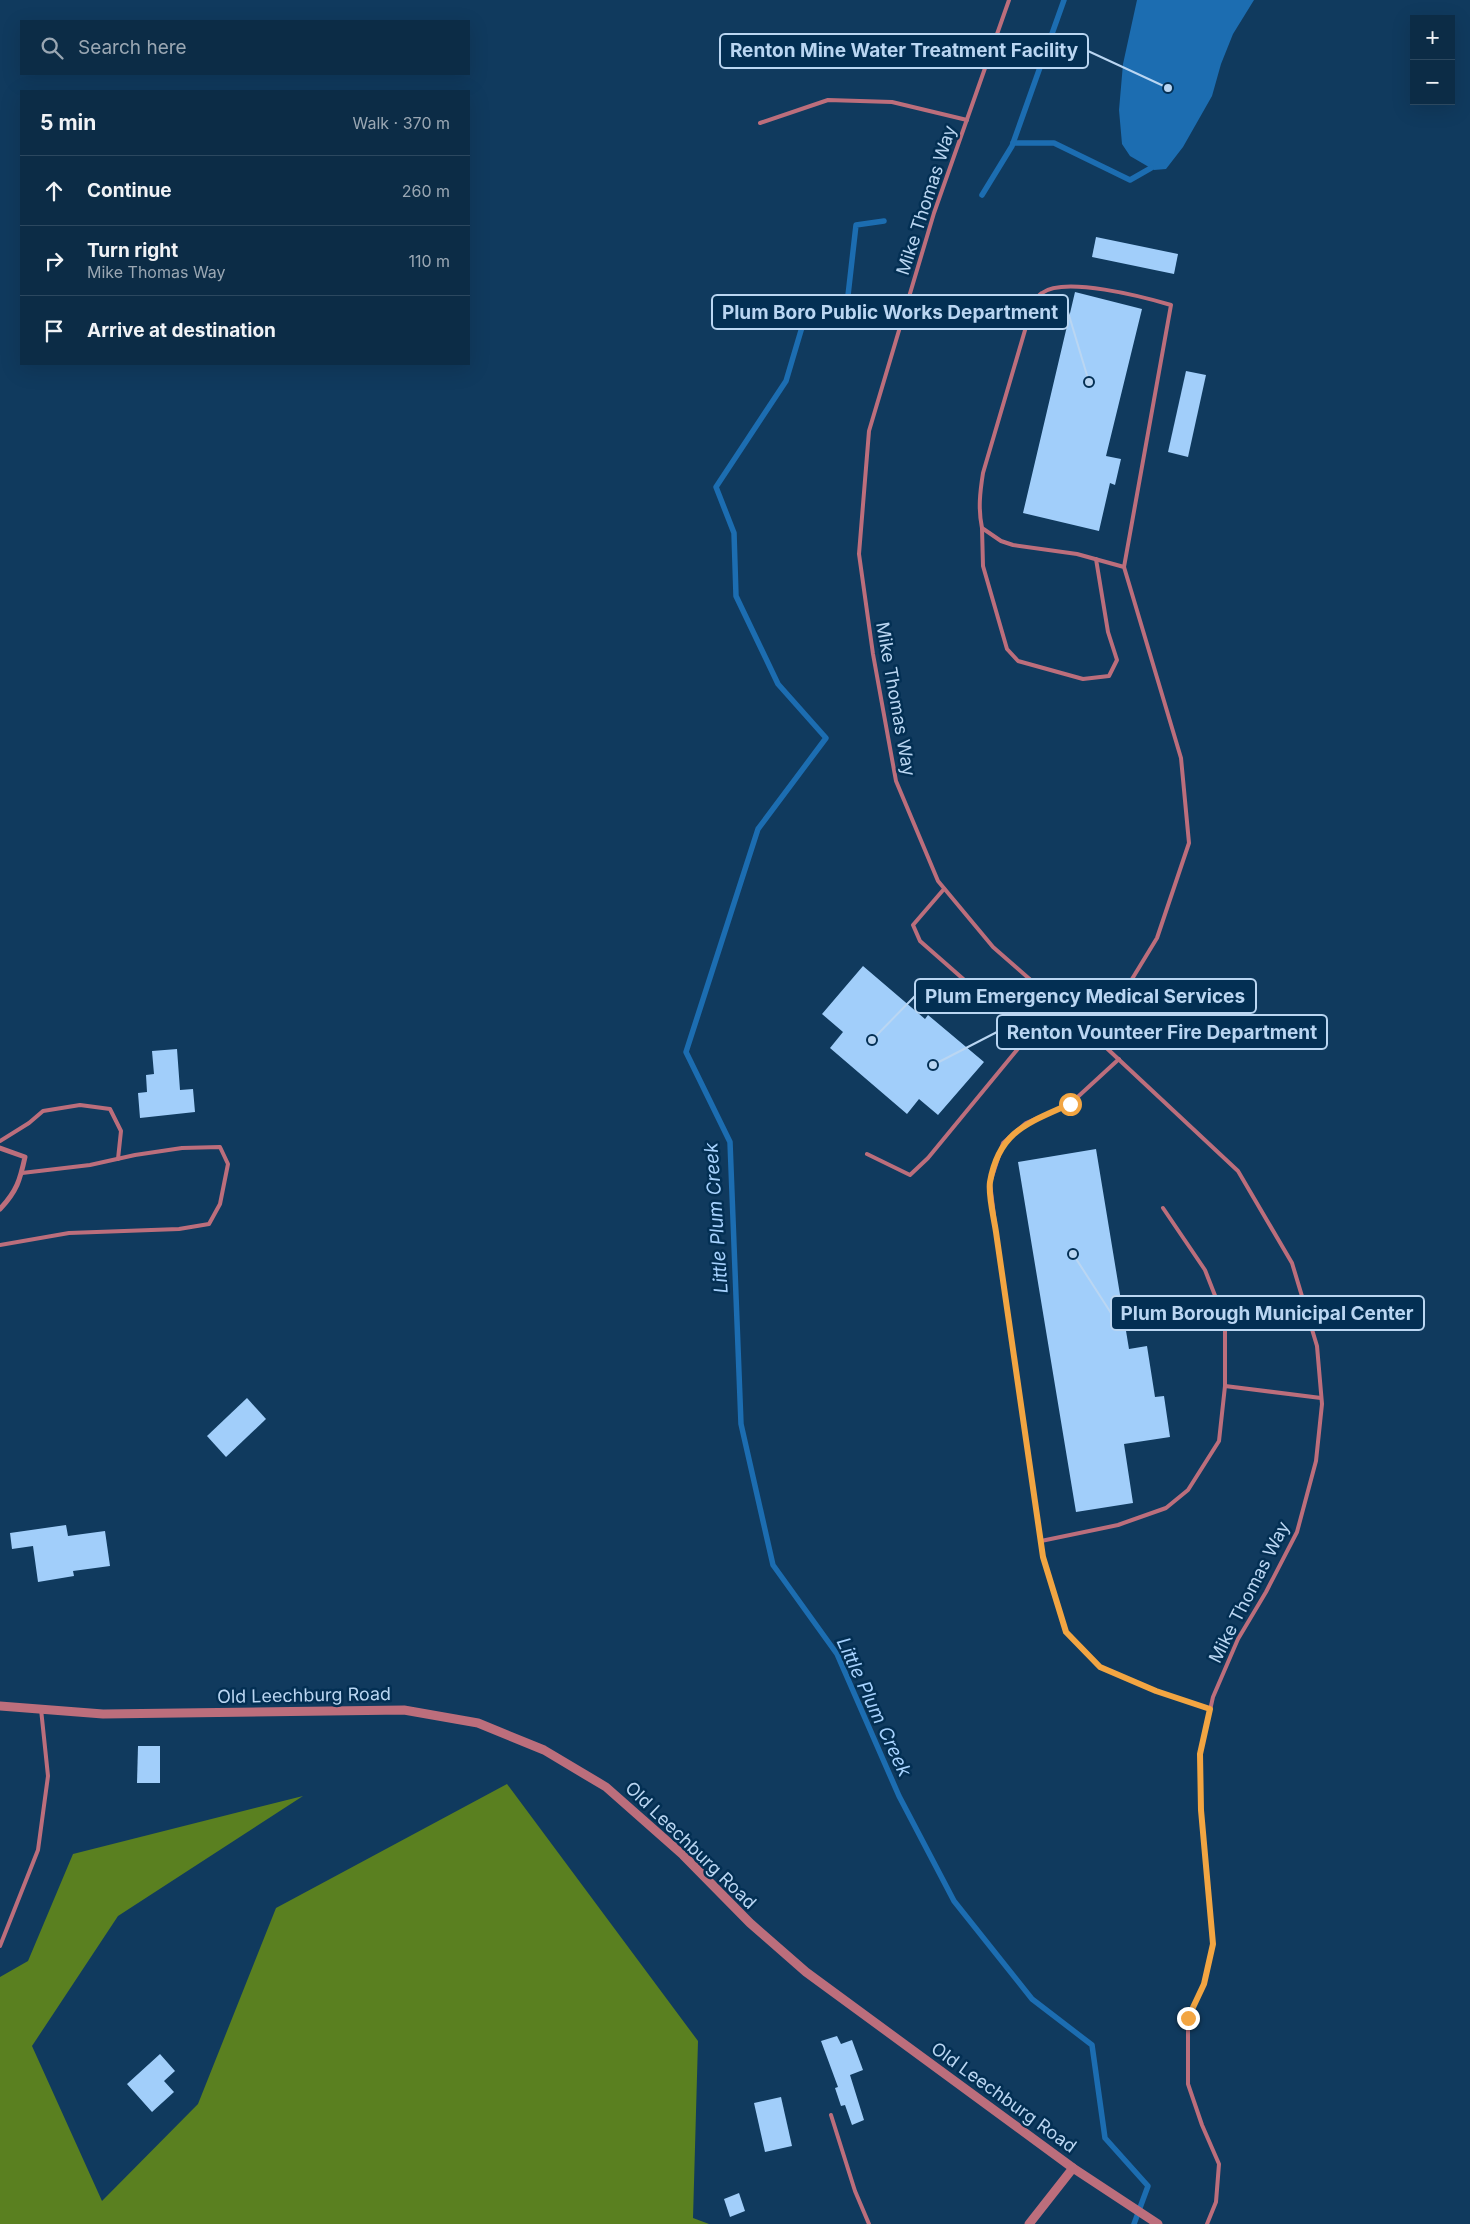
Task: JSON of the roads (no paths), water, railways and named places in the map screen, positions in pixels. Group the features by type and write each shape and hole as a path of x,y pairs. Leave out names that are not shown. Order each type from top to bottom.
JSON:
{"street":[{"path":"0,1148 25,1157 22,1173 13,1195 0,1209"},
{"name":"Old Leechburg Road","path":"0,1706 103,1714 404,1710 478,1723 544,1750 606,1787 683,1855 750,1923 806,1972 1073,2168 1158,2224"},
{"path":"1029,2224 1073,2168"}],"lane":[{"name":"Mike Thomas Way","path":"1009,0 934,213 869,431 859,554 873,654 896,781 938,881 993,947 1083,1026 1238,1171 1292,1263 1317,1346 1321,1398 1316,1460 1297,1532 1266,1592 1238,1639 1213,1696 1200,1754 1201,1810 1213,1944 1204,1984 1188,2018 1188,2084 1202,2125 1219,2164 1216,2202 1207,2224"},
{"path":"760,122 828,100 892,102 967,120"},
{"path":"1083,1026 1129,984 1157,938 1189,843 1181,758 1124,567 1171,305 1139,296 1075,286 1054,287 1042,292 1034,301 983,473 979,497 983,566 1007,649 1018,661 1083,679 1109,676 1117,660 1108,632 1096,559"},
{"path":"982,528 1001,541 1013,545 1077,554 1124,567"},
{"path":"944,889 913,925 920,941 994,1006 1007,1008"},
{"path":"1007,1008 1029,979"},
{"path":"867,1154 910,1174 928,1158 1021,1045 1018,1028 1007,1008"},
{"path":"1119,1059 1070,1104 1026,1124 1003,1143 990,1183 1043,1557 1066,1632 1100,1667 1156,1691 1210,1709"},
{"path":"0,1141 29,1123 43,1111 80,1105 110,1109 121,1131 118,1159"},
{"path":"0,1245 69,1233 179,1229 209,1224 220,1204 228,1164 220,1147 182,1148 90,1165 22,1173"},
{"path":"1041,1542 1118,1525 1166,1508 1188,1490 1219,1441 1225,1386 1225,1321 1205,1270 1163,1208"},
{"path":"1225,1386 1321,1398"},
{"path":"0,1946 38,1850 48,1776 41,1709"},
{"path":"831,2115 855,2191 869,2224"}],"water":[{"path":"1137,0 1254,0 1233,34 1221,64 1212,96 1183,147 1166,169 1154,170 1130,156 1122,144 1119,110 1123,64"}],"waterway":[{"name":"Little Plum Creek","path":"982,195 1012,146 1064,0"},
{"path":"1013,143 1054,143 1130,180 1151,168"},
{"name":"Little Plum Creek","path":"884,221 856,225 846,313 808,307 786,381 716,487 734,533 736,596 778,684 826,738 758,829 686,1052 730,1142 741,1424 773,1565 837,1654 899,1796 954,1901 1032,1999 1092,2045 1105,2138 1148,2186 1134,2224"}],"place":[{"name":"Renton Mine Water Treatment Facility","path":"1168,88"},
{"name":"Plum Boro Public Works Department","path":"1089,382"},
{"name":"Plum Emergency Medical Services","path":"872,1040"},
{"name":"Renton Vounteer Fire Department","path":"933,1065"},
{"name":"Plum Borough Municipal Center","path":"1073,1254"}]}
